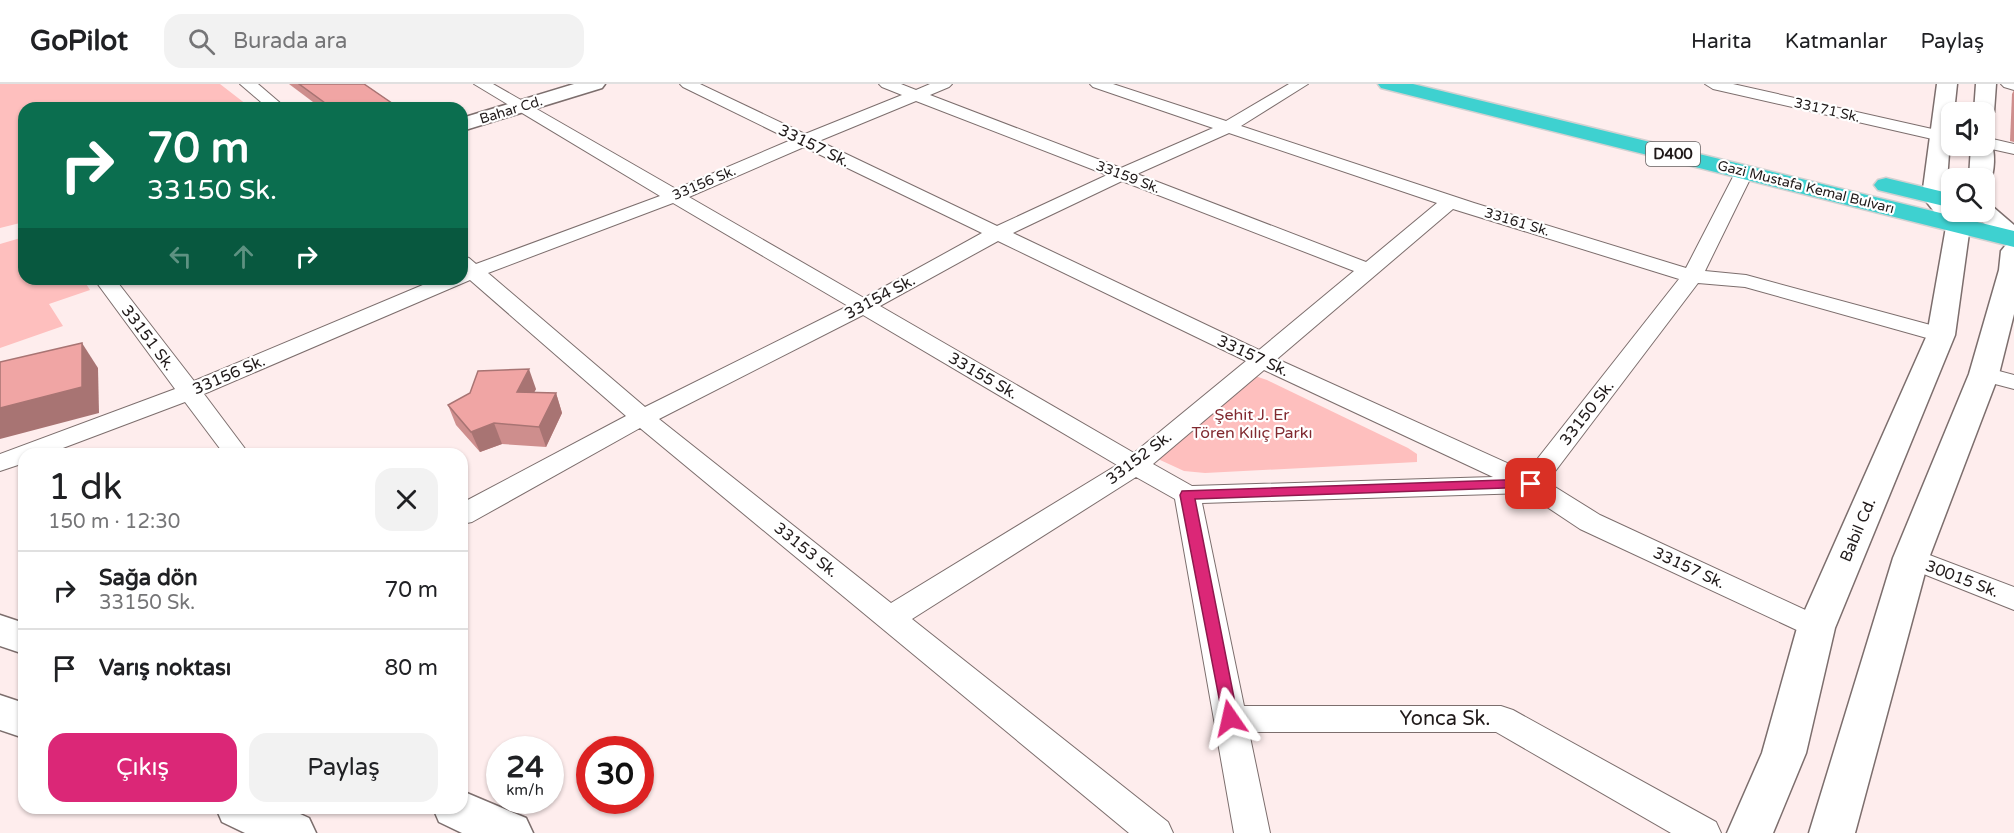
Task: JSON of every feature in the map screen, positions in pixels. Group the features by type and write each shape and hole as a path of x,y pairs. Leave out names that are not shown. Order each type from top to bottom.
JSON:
{"highway":[{"name":"Gazi Mustafa Kemal Bulvarı","path":"1388,84 1745,171 1941,205"},
{"name":"Gazi Mustafa Kemal Bulvarı","path":"1461,84 1783,159"},
{"name":"Gazi Mustafa Kemal Bulvarı","path":"1869,180 1941,202"},
{"name":"Gazi Mustafa Kemal Bulvarı","path":"1995,213 2014,216"},
{"name":"Gazi Mustafa Kemal Bulvarı","path":"1985,222 2014,238"}],"street":[{"path":"248,84 270,102"},
{"name":"33155 Sk.","path":"482,84 1187,495"},
{"name":"Bahar Cd.","path":"468,123 572,84"},
{"name":"Bahar Cd.","path":"468,116 595,84"},
{"name":"33157 Sk.","path":"688,84 1260,360 1531,484 1590,522 1816,628"},
{"name":"33159 Sk.","path":"887,84 1369,270"},
{"name":"33156 Sk.","path":"468,270 676,196 944,84"},
{"name":"33161 Sk.","path":"1098,84 1451,201 1692,276 1746,281 1941,335"},
{"name":"33154 Sk.","path":"468,511 643,417 863,306 997,233 1120,174 1227,128 1300,84"},
{"name":"33171 Sk.","path":"1713,84 1941,136"},
{"name":"Babil Cd.","path":"1945,102 1947,84"},
{"path":"1985,102 1986,84"},
{"path":"2009,84 2014,85"},
{"path":"1995,146 2014,149"},
{"name":"33150 Sk.","path":"1531,484 1692,276 1745,171"},
{"name":"33152 Sk.","path":"890,618 1136,465 1451,201"},
{"name":"Babil Cd.","path":"1750,833 1784,753 1816,628 1941,335 1960,222"},
{"path":"1832,833 1911,558 1999,377 2014,250"},
{"name":"33153 Sk.","path":"468,276 1155,833"},
{"name":"33151 Sk.","path":"109,285 232,448"},
{"name":"33156 Sk.","path":"40,448 189,392 433,285"},
{"name":"33156 Sk.","path":"0,463 18,456"},
{"path":"1252,833 1187,495 1531,484"},
{"name":"30015 Sk.","path":"1911,558 2014,599"},
{"path":"0,630 18,637"},
{"path":"0,712 18,719"},
{"name":"Yonca Sk.","path":"1230,718 1501,719 1703,833"},
{"path":"251,814 293,833"},
{"path":"468,814 510,833"}],"green space":[{"path":"0,84 220,84 243,102 18,102 18,224 0,228"},
{"path":"18,239 18,285 87,285 90,290 49,304 63,326 0,348 0,244"},
{"name":"Şehit J. Er Tören Kılıç Parkı","path":"1246,373 1267,380 1408,448 1417,454 1417,462 1205,473 1184,471 1158,459"}],"building":[{"path":"299,84 364,84 390,102 324,102"},
{"path":"82,343 82,387 0,408 0,362"},
{"path":"529,369 517,392 556,393 539,427 494,423 471,432 448,405 470,393 478,371"}],"route":[{"path":"1230,718 1187,495 1531,484"}]}
